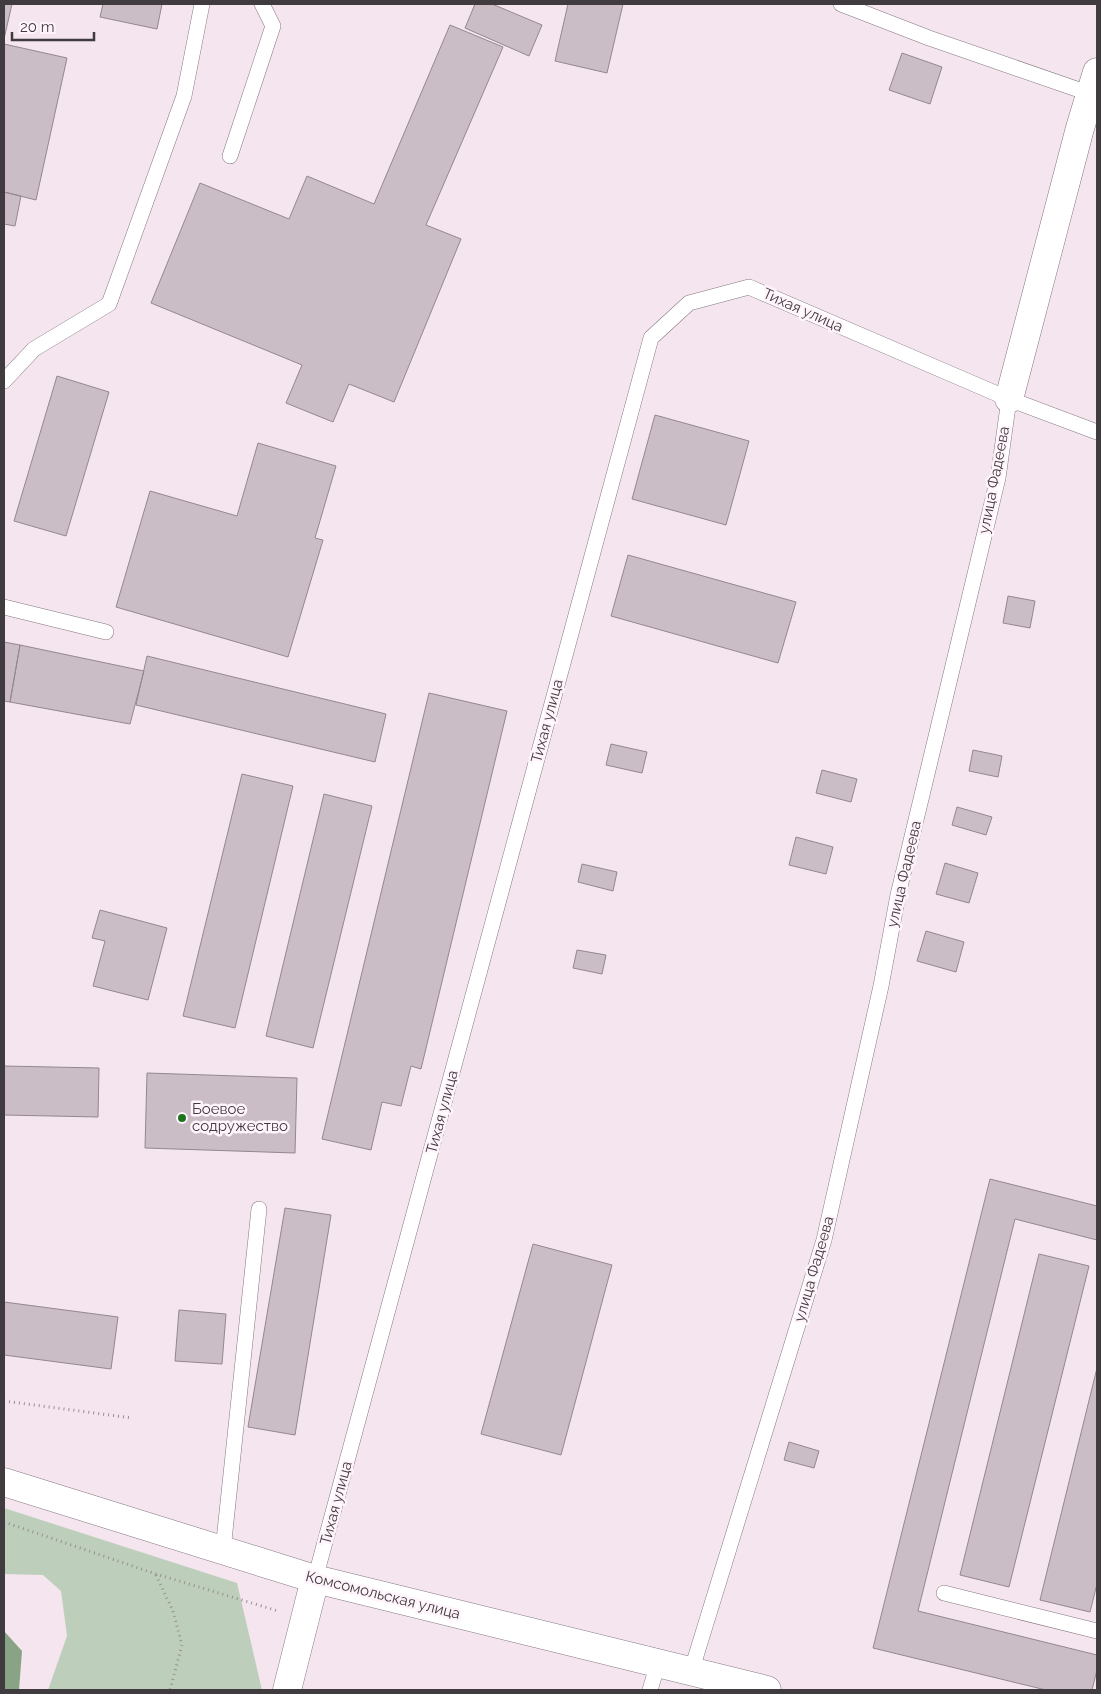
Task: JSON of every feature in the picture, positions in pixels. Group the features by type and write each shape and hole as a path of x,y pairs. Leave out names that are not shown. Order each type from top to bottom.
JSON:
{"street":[{"name":"улица Фадеева","path":"1008,400 1080,128 1094,83"},
{"name":"Комсомольская улица","path":"4,1482 316,1579 767,1690"},
{"path":"287,1690 316,1579"}],"lane":[{"path":"4,381 34,349 109,304 184,96 202,4"},
{"path":"230,156 273,26 262,4"},
{"path":"841,4 929,38 1094,83"},
{"name":"Тихая улица","path":"316,1579 651,338 689,303 749,287 1008,400 1097,432"},
{"name":"улица Фадеева","path":"691,1672 824,1240 881,986 898,895 998,478 1008,400"},
{"path":"4,607 106,632"},
{"path":"223,1550 259,1209"},
{"path":"944,1593 1097,1631"},
{"path":"650,1690 658,1663"}],"path":[{"path":"4,1401 132,1418"},
{"path":"4,1522 156,1574 305,1619"},
{"path":"156,1574 173,1611 182,1645 170,1690"}],"shaded area":[{"path":"4,1508 237,1583 262,1690 48,1690 67,1636 61,1591 43,1575 4,1574"},
{"path":"4,1631 22,1651 19,1690 4,1690"}],"building":[{"path":"4,4 12,4 4,39"},
{"path":"103,4 162,4 157,29 100,17"},
{"path":"475,4 492,4 542,25 529,56 465,28"},
{"path":"568,4 623,4 607,73 555,61"},
{"path":"450,25 503,47 426,225 461,239 394,402 349,384 333,422 286,403 302,365 151,303 200,183 289,219 307,176 374,204"},
{"path":"4,44 67,58 36,200 4,192"},
{"path":"902,53 942,67 930,104 889,90"},
{"path":"4,192 21,196 15,226 4,224"},
{"path":"57,376 109,392 66,536 14,521"},
{"path":"655,415 749,441 726,525 632,499"},
{"path":"258,443 336,466 315,538 323,540 288,657 116,607 150,491 237,516"},
{"path":"628,555 796,602 778,663 611,616"},
{"path":"1008,596 1035,601 1030,628 1003,623"},
{"path":"4,642 20,645 10,702 4,701"},
{"path":"20,645 144,671 130,724 10,702"},
{"path":"147,656 386,714 375,762 136,705"},
{"path":"429,693 507,711 421,1069 411,1066 401,1106 382,1102 371,1150 322,1139"},
{"path":"611,744 647,752 642,773 606,765"},
{"path":"973,750 1002,756 998,777 969,771"},
{"path":"822,770 857,779 851,802 816,793"},
{"path":"242,774 293,786 235,1028 183,1016"},
{"path":"324,794 372,806 313,1048 266,1036"},
{"path":"957,807 992,817 986,835 952,825"},
{"path":"796,837 833,847 826,874 789,865"},
{"path":"945,863 978,873 969,903 936,894"},
{"path":"582,864 617,872 613,891 578,882"},
{"path":"100,910 167,928 148,1000 93,986 105,941 92,938"},
{"path":"926,931 964,942 956,972 917,961"},
{"path":"577,950 606,955 602,974 573,968"},
{"path":"4,1066 99,1068 98,1117 4,1115"},
{"path":"147,1073 297,1078 295,1153 145,1148"},
{"path":"990,1179 1097,1206 1097,1240 1015,1219 918,1611 1097,1655 1097,1670 1092,1690 1046,1690 873,1648"},
{"path":"285,1208 331,1215 295,1435 248,1427"},
{"path":"533,1244 612,1265 561,1455 481,1434"},
{"path":"1039,1254 1089,1266 1009,1587 960,1575"},
{"path":"4,1302 118,1317 111,1369 4,1355"},
{"path":"179,1310 226,1314 222,1364 175,1361"},
{"path":"1097,1368 1097,1584 1090,1612 1040,1600"},
{"path":"789,1442 819,1451 814,1468 784,1460"}],"place":[{"name":"Боевое содружество","path":"182,1118"}]}
